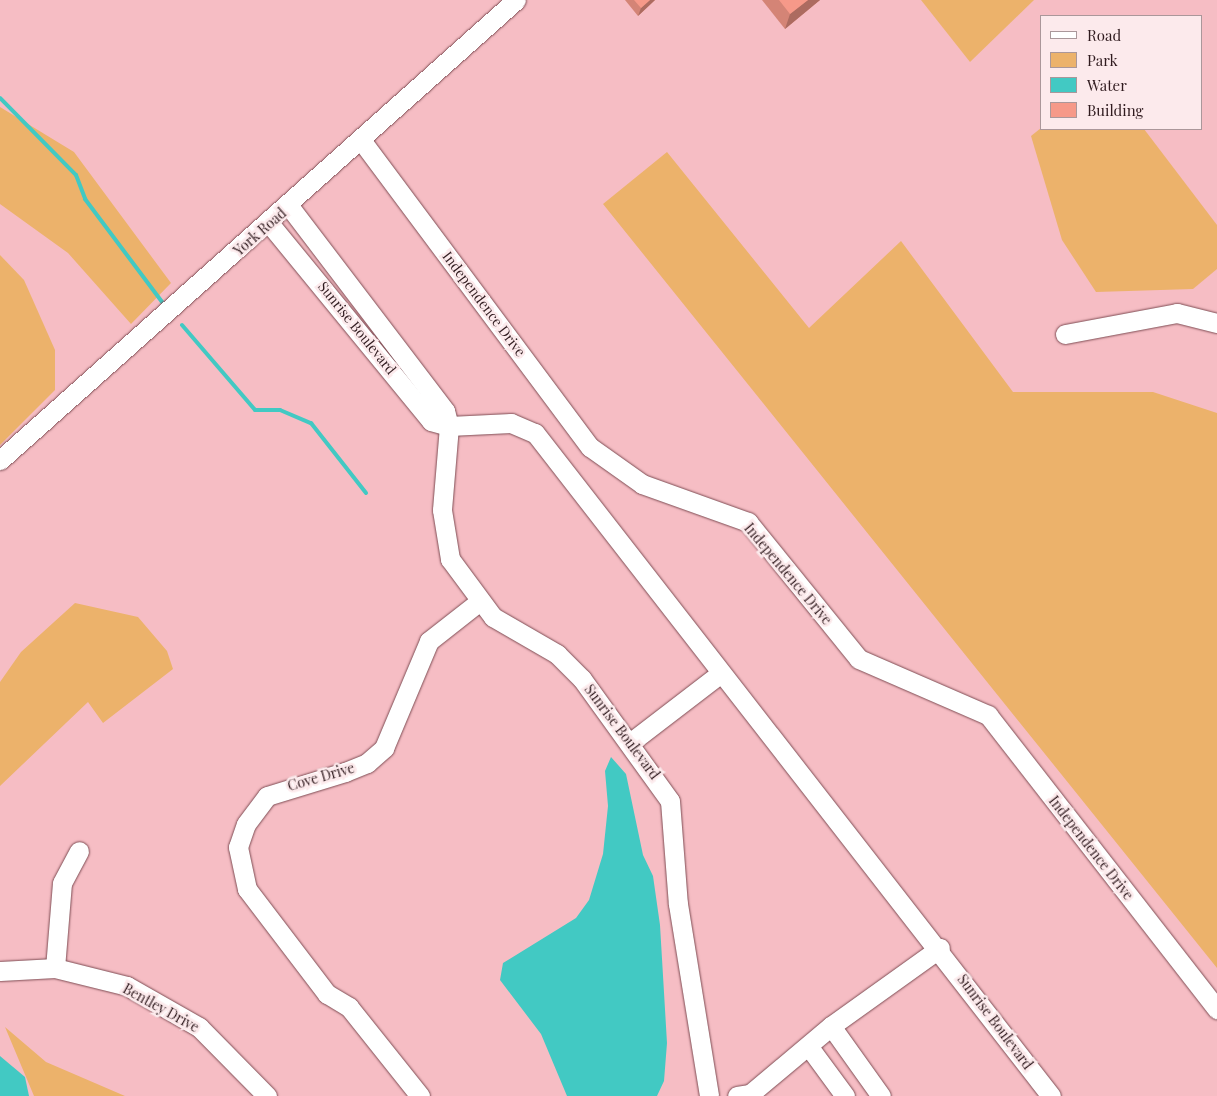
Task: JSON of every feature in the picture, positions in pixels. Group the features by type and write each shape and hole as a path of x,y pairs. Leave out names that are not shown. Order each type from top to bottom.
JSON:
{"street":[{"name":"York Road","path":"0,460 289,206 516,0"},
{"name":"Independence Drive","path":"361,140 590,447 642,484 748,522 859,659 988,714 1217,1009"},
{"name":"Sunrise Boulevard","path":"289,206 441,402 449,426 444,540 450,559 480,601 511,630 556,654 631,742 670,801 678,904 709,1096"},
{"name":"Sunrise Boulevard","path":"269,223 432,421 449,426 512,423 535,433 721,673 940,948 1051,1096"},
{"path":"1064,334 1177,313 1217,323"},
{"name":"Cove Drive","path":"420,1096 349,1007 327,994 247,889 238,848 246,824 267,796 280,788 344,772 367,762 384,748 429,641 480,601"},
{"path":"631,742 721,673"},
{"path":"55,968 62,883 79,851"},
{"path":"737,1096 750,1094 809,1047 831,1026 940,948"},
{"name":"Bentley Drive","path":"0,971 55,968 127,986 199,1027 267,1096"},
{"path":"831,1026 881,1096"},
{"path":"809,1047 846,1096"}],"green space":[{"path":"921,0 1034,0 970,62"},
{"path":"0,107 74,152 171,283 131,324 68,253 0,204"},
{"path":"1040,129 1145,130 1217,225 1217,269 1193,289 1096,292 1062,240 1031,136"},
{"path":"667,152 809,328 901,241 1013,392 1153,392 1217,413 1217,968 603,204"},
{"path":"0,255 24,280 55,350 55,390 0,445"},
{"path":"75,603 138,617 167,651 173,669 103,723 88,702 0,786 0,682 21,652"},
{"path":"5,1027 46,1062 125,1096 34,1096"}],"water":[{"path":"611,757 626,774 643,855 653,876 660,925 667,1043 664,1081 657,1096 567,1096 541,1034 500,980 503,963 576,918 589,900 603,854 608,806 605,771"},
{"path":"0,1056 25,1077 29,1096 0,1096"}],"building":[{"path":"634,0 650,0 641,8"},
{"path":"779,0 808,0 790,14"}],"waterway":[{"path":"0,98 76,175 85,199 162,302"},
{"path":"182,325 255,410 280,410 311,423 366,493"}]}
